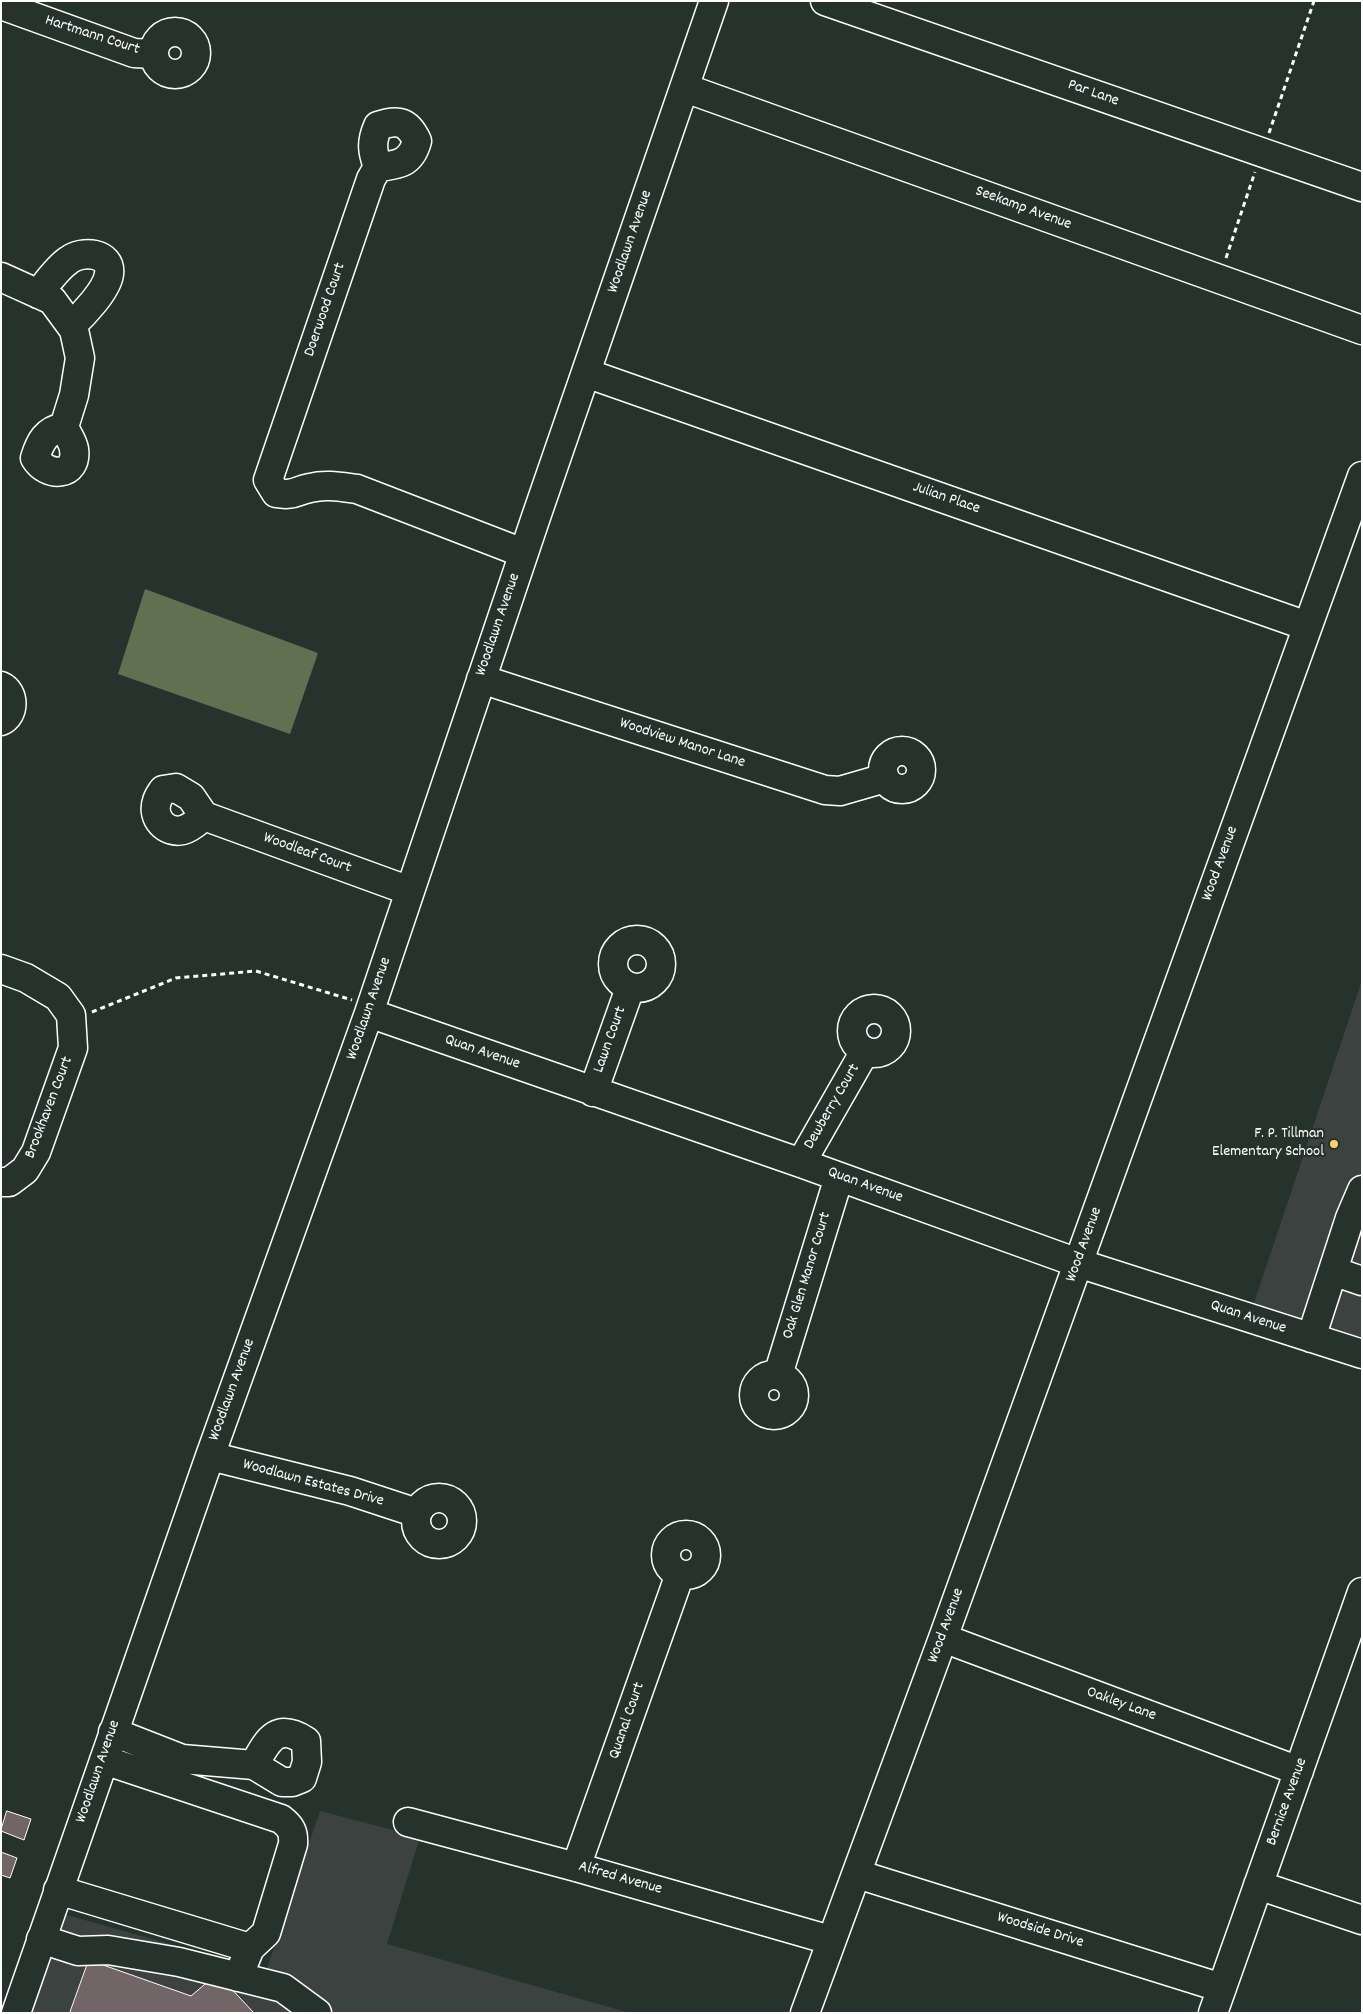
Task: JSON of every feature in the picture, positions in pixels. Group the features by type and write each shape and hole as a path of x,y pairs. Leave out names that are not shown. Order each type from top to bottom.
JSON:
{"street":[{"name":"Woodlawn Avenue","path":"16,2013 210,1456 370,1010 523,553 714,1"},
{"name":"Par Lane","path":"825,1 1362,187"},
{"name":"Hartmann Court","path":"1,6 134,53 154,54"},
{"name":"Seekamp Avenue","path":"685,88 1362,330"},
{"name":"Doerwood Court","path":"378,168 371,179 268,480 276,493 290,495 315,487 329,485 357,489 523,553"},
{"path":"38,294 69,260 84,253 99,256 108,264 109,274 102,289 86,312 71,326"},
{"path":"1,277 52,300 74,330 80,358 74,395 64,427"},
{"name":"Julian Place","path":"586,373 1307,626"},
{"name":"Wood Avenue","path":"804,2013 943,1638 1362,476"},
{"name":"Woodview Manor Lane","path":"481,679 825,790 840,791 885,778"},
{"path":"1,686 6,688 11,697 11,710 5,720 1,720"},
{"name":"Woodleaf Court","path":"204,816 410,891"},
{"path":"1,969 26,978 58,998 71,1015 72,1020"},
{"name":"Lawn Court","path":"593,1092 630,988"},
{"name":"Quan Avenue","path":"370,1010 593,1092 801,1163 1078,1263 1362,1354"},
{"name":"Brookhaven Court","path":"1,1182 9,1182 25,1170 36,1152 73,1048 72,1020"},
{"name":"Dewberry Court","path":"801,1163 865,1052"},
{"name":"Oak Glen Manor Court","path":"778,1376 839,1178"},
{"path":"1311,1338 1333,1271 1356,1221 1362,1190"},
{"path":"1333,1271 1362,1281"},
{"name":"Woodlawn Estates Drive","path":"210,1456 350,1491 417,1513"},
{"name":"Quanal Court","path":"576,1867 680,1574"},
{"name":"Bernice Avenue","path":"1218,2000 1362,1592"},
{"name":"Oakley Lane","path":"943,1638 1299,1772"},
{"path":"113,1732 182,1759 254,1765"},
{"path":"104,1760 281,1819 290,1826 294,1836 293,1844 266,1932 250,1948 238,1977"},
{"name":"Alfred Avenue","path":"408,1822 576,1867 830,1940"},
{"name":"Woodside Drive","path":"857,1874 1218,2000"},
{"path":"1258,1884 1362,1920"},
{"path":"58,1890 250,1948"},
{"path":"41,1939 78,1951 108,1950 180,1962 283,1988 317,2013"}],"path":[{"path":"72,1020 176,978 256,972 370,1010"}],"shaded area":[{"name":"F. P. Tillman Elementary School","path":"1362,980 1362,1346 1252,1309"},
{"path":"320,1811 420,1837 387,1944 630,2013 28,2013 60,1913 266,1971"}],"green space":[{"path":"145,589 318,653 290,734 118,674"}],"building":[{"path":"7,1811 31,1819 24,1840 1,1831"},
{"path":"1,1852 17,1858 10,1878 1,1875"},
{"path":"89,1960 191,1996 211,1979 226,1983 254,2013 70,2013"}],"place":[{"name":"F. P. Tillman Elementary School","path":"1334,1144"}]}
